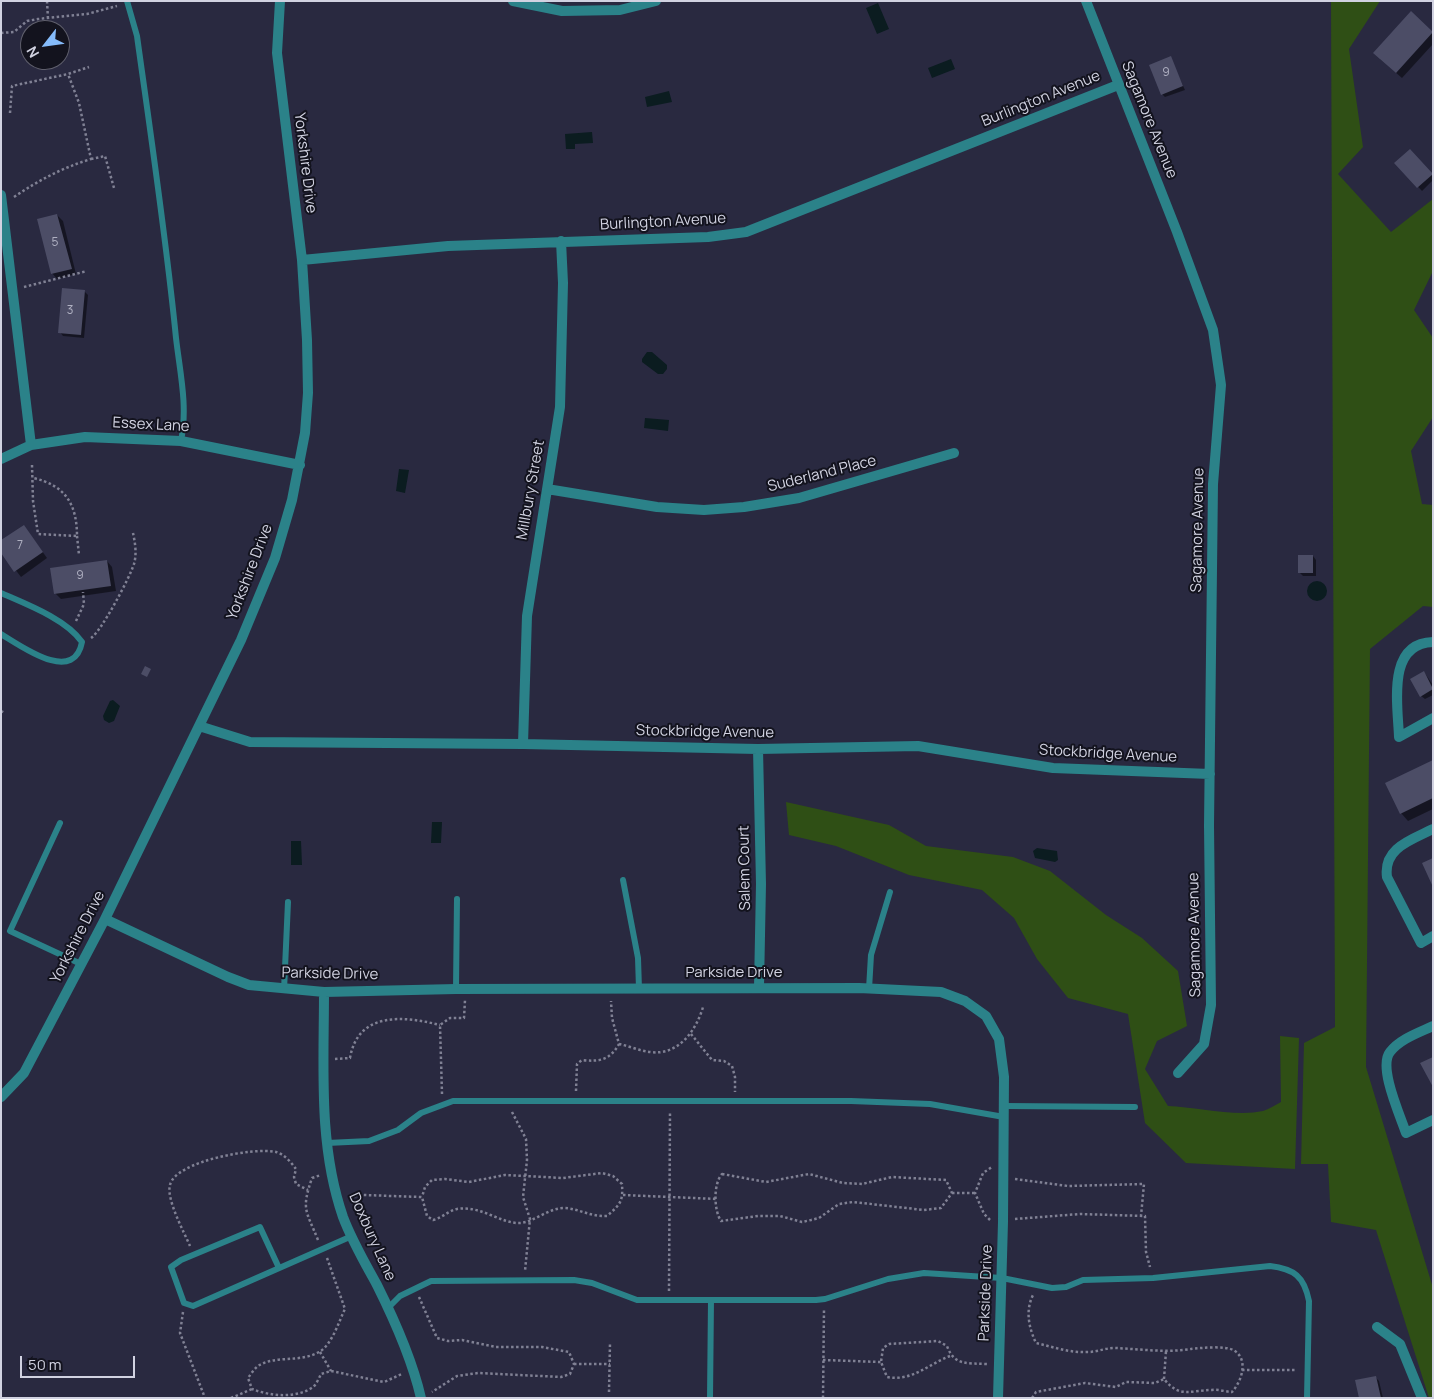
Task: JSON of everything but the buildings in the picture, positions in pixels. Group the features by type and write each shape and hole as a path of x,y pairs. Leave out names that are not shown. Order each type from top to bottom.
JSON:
{"street":[{"name":"Yorkshire Drive","path":"1,1097 24,1073 105,919 241,640 275,558 300,465 305,434 308,393 302,260 277,54 280,1"},
{"path":"513,1 562,11 620,10 656,1"},
{"name":"Sagamore Avenue","path":"1086,1 1177,232 1213,330 1221,385 1213,484 1210,774 1211,1005 1204,1044 1178,1073"},
{"name":"Burlington Avenue","path":"302,260 448,246 708,237 746,232 1118,85"},
{"path":"1,195 31,445"},
{"name":"Millbury Street","path":"523,744 527,616 560,407 563,283 561,241"},
{"name":"Essex Lane","path":"1,459 31,445 85,437 181,440 300,465"},
{"name":"Suderland Place","path":"547,489 657,507 704,510 744,507 800,498 954,453"},
{"path":"1433,642 1424,642 1406,653 1399,668 1399,737 1433,718"},
{"name":"Stockbridge Avenue","path":"199,726 250,742 523,744 758,749 918,746 1053,768 1210,774"},
{"name":"Salem Court","path":"758,749 761,884 760,987"},
{"path":"1433,829 1396,848 1389,857 1386,867 1387,877 1421,943 1433,936"},
{"name":"Parkside Drive","path":"105,919 228,977 249,985 284,990 324,992 460,989 869,988 941,992 965,1001 986,1016 999,1040 1004,1077 1002,1278 998,1398"},
{"name":"Doxbury Lane","path":"324,992 324,1059 330,1171 338,1201 352,1236 388,1308 413,1370 421,1398"},
{"path":"1433,1026 1403,1040 1389,1052 1385,1061 1388,1080 1406,1133 1433,1120"},
{"path":"1377,1327 1400,1344 1422,1398"}],"lane":[{"path":"128,2 137,36 173,295 184,389 185,420 181,440"},
{"path":"1,592 72,629 82,642 81,649 66,662 54,662 1,634"},
{"path":"60,823 10,931 81,964"},
{"path":"623,880 638,958 639,988"},
{"path":"869,988 871,955 890,892"},
{"path":"457,900 460,989"},
{"path":"284,990 288,902"},
{"path":"327,1143 369,1141 398,1130 421,1113 453,1100 670,1100 930,1104 1004,1112 1135,1108"},
{"path":"279,1268 260,1227 194,1255 171,1267 172,1276 184,1303 193,1306 352,1236"},
{"path":"388,1308 400,1296 431,1282 574,1280 592,1284 637,1300 825,1299 910,1275 924,1273 1002,1278 1037,1286 1066,1286 1083,1280 1152,1278 1270,1266 1286,1268 1299,1277 1306,1288 1309,1301 1307,1398"},
{"path":"710,1398 711,1300"}],"path":[{"path":"47,1 48,19"},
{"path":"1,33 14,32 27,21 87,14 128,2"},
{"path":"10,113 12,86 68,74 89,67"},
{"path":"68,74 79,103 91,159"},
{"path":"12,198 46,176 70,165 105,156 114,188"},
{"path":"23,287 87,271"},
{"path":"32,465 33,501 38,534 76,536"},
{"path":"33,478 54,485 75,510 78,556"},
{"path":"82,642 93,637 127,582 135,562 132,533"},
{"path":"72,629 84,604 83,592"},
{"path":"324,1059 350,1058 356,1038 362,1032 383,1020 411,1020 440,1025 450,1018 464,1018 460,989"},
{"path":"576,1100 578,1064 582,1060 601,1061 610,1057 619,1044 612,1018 611,989"},
{"path":"619,1044 650,1052 663,1052 680,1043 691,1034 699,1021 702,1007"},
{"path":"440,1025 440,1089 445,1103"},
{"path":"691,1034 712,1060 724,1062 732,1066 735,1077 734,1101"},
{"path":"508,1100 526,1140 526,1177 523,1197 530,1219 524,1280"},
{"path":"669,1300 670,1100"},
{"path":"194,1255 169,1194 170,1183 180,1171 229,1154 277,1152 289,1160 296,1169 294,1177 296,1184 308,1190"},
{"path":"1141,1216 1144,1184 1068,1186 1020,1182 1004,1170 990,1167 983,1173 975,1194 984,1214 989,1220 1003,1222 1018,1218 1072,1215 1141,1216 1145,1216 1146,1252 1152,1278"},
{"path":"252,1389 248,1378 258,1366 283,1359 297,1360 320,1352 330,1340 345,1309 341,1292 308,1218 305,1198 312,1178 330,1171"},
{"path":"602,1173 613,1176 622,1184 623,1195 622,1201 607,1216 586,1215 564,1208 548,1210 522,1223 511,1223 491,1213 468,1209 456,1209 433,1220 427,1216 422,1197 424,1187 432,1180 445,1179 469,1182 504,1175 563,1178 602,1173"},
{"path":"722,1174 766,1182 809,1174 852,1184 892,1178 936,1178 946,1180 952,1193 941,1208 924,1210 853,1202 839,1204 820,1218 802,1222 780,1216 758,1216 721,1221 716,1214 718,1179 722,1174"},
{"path":"952,1193 975,1194"},
{"path":"338,1201 363,1195 422,1197"},
{"path":"623,1195 717,1199"},
{"path":"1037,1286 1030,1301 1028,1320 1030,1331 1036,1343 1071,1352 1090,1352 1108,1348 1166,1351 1202,1347 1215,1349 1226,1347 1236,1352 1241,1361 1240,1383 1232,1392 1213,1389 1190,1393 1172,1388 1164,1379 1166,1351"},
{"path":"417,1287 437,1338 448,1341 462,1340 496,1347 542,1347 569,1352 574,1364 570,1374 561,1378 478,1373 457,1376 431,1393"},
{"path":"822,1398 825,1299"},
{"path":"187,1304 182,1314 180,1333 206,1398"},
{"path":"950,1356 912,1375 897,1379 887,1377 881,1362 883,1348 890,1344 938,1341 946,1346 950,1356 960,1362 999,1365"},
{"path":"609,1392 610,1343"},
{"path":"320,1352 331,1371"},
{"path":"823,1360 881,1362"},
{"path":"574,1364 610,1364"},
{"path":"231,1398 252,1389 264,1394 281,1396 298,1394 314,1387 321,1374 331,1371 384,1382 413,1370"},
{"path":"1242,1370 1308,1370"},
{"path":"1032,1398 1036,1392 1085,1383 1116,1387 1126,1382 1155,1383 1164,1379"}],"green space":[{"path":"1331,1 1380,1 1349,49 1363,147 1338,174 1391,232 1433,199 1433,271 1414,310 1433,338 1433,417 1411,451 1422,504 1433,505 1433,607 1423,606 1370,649 1366,1067 1433,1288 1433,1398 1429,1398 1376,1230 1331,1222 1328,1164 1301,1164 1304,1043 1335,1027"},
{"path":"786,802 889,825 926,846 1013,857 1050,871 1106,915 1142,938 1178,971 1187,1026 1157,1041 1145,1069 1168,1106 1241,1113 1252,1113 1270,1108 1281,1102 1280,1036 1299,1038 1295,1169 1186,1163 1145,1123 1128,1014 1068,998 1037,959 1014,918 982,890 909,875 836,846 789,835"}],"shaded area":[{"path":"878,3 889,29 877,34 866,8"},
{"path":"951,59 955,69 932,78 928,68"},
{"path":"669,91 672,102 647,107 645,97"},
{"path":"592,132 593,143 575,144 575,149 566,149 565,134"},
{"path":"647,352 652,352 667,365 667,369 663,374 658,374 642,362"},
{"path":"645,418 669,420 668,431 644,428"},
{"path":"399,469 409,470 405,493 396,491"},
{"path":"1313,581 1321,581 1327,587 1327,595 1321,601 1313,601 1307,595 1307,587"},
{"path":"113,700 120,706 114,721 109,723 104,720 103,716 110,701"},
{"path":"432,822 442,822 441,843 431,843"},
{"path":"291,841 301,841 302,865 291,865"},
{"path":"1037,848 1057,851 1058,860 1055,862 1035,858 1033,851"}]}
